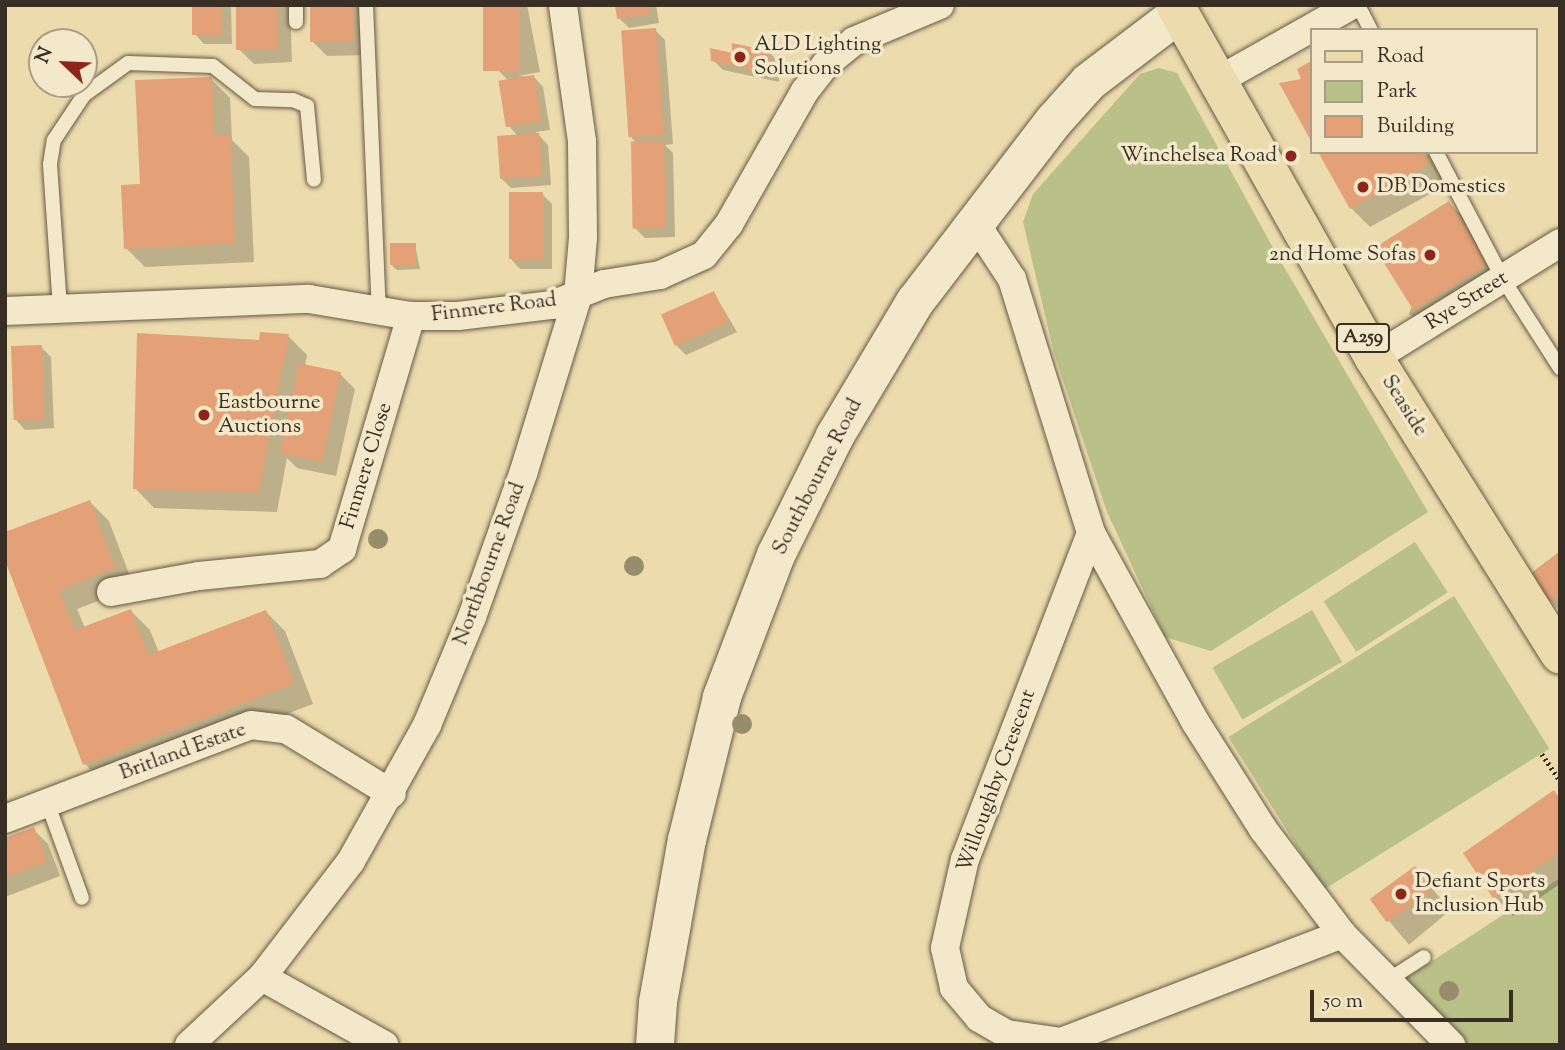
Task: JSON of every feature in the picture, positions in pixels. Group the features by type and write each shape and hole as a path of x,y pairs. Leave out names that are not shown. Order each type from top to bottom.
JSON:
{"main road":[{"name":"Seaside","path":"1178,9 1374,358 1555,637"}],"street":[{"name":"Northbourne Road","path":"189,1045 262,977 351,860 392,794 427,725 472,617 523,474 578,295 583,238 582,141 563,5"},
{"name":"Finmere Road","path":"5,311 309,299 411,316 458,316 552,304 604,284 660,275 704,255 729,224 805,91 826,64 854,41 940,5"},
{"path":"1313,28 1355,5"},
{"name":"Southbourne Road","path":"655,1045 658,1002 687,840 722,697 776,555 835,436 915,302 974,221 1088,82 1178,9"},
{"path":"1219,80 1310,30"},
{"path":"974,221 1012,279 1091,533 1196,723 1262,829 1342,933 1385,982 1451,1045"},
{"name":"Rye Street","path":"1374,358 1560,243"},
{"name":"Finmere Close","path":"111,592 200,576 320,564 342,549 411,316"},
{"name":"Willoughby Crescent","path":"1091,533 965,859 944,948 954,988 979,1018 1007,1034 1061,1042 1342,933"},
{"name":"Britland Estate","path":"5,819 251,725 286,729 392,794"},
{"path":"262,977 383,1045"}],"lane":[{"path":"296,5 296,22"},
{"path":"366,5 379,310"},
{"path":"1355,5 1370,28"},
{"path":"60,308 50,164 54,140 84,95 128,63 213,66 255,99 293,100 307,106 314,180"},
{"path":"1437,154 1503,279 1560,368"},
{"path":"47,802 82,898"},
{"path":"1385,982 1424,957"}],"path":[{"path":"1542,754 1560,781"}],"green space":[{"path":"1159,68 1177,73 1277,255 1428,512 1211,651 1165,637 1107,512 1054,353 1023,222 1033,194 1140,74"},
{"path":"1415,542 1448,592 1356,652 1324,601"},
{"path":"1454,596 1549,749 1324,890 1228,737"},
{"path":"1312,610 1342,662 1242,719 1212,668"},
{"path":"1560,878 1560,1045 1467,1045 1400,982"}],"building":[{"path":"192,5 222,5 222,35 192,35"},
{"path":"236,5 277,5 277,50 236,50"},
{"path":"310,5 354,5 354,42 310,42"},
{"path":"483,5 520,5 520,71 483,71"},
{"path":"615,5 648,5 650,14 617,19"},
{"path":"656,28 663,135 629,137 621,30"},
{"name":"ALD Lighting Solutions","path":"732,43 770,51 770,73 711,61 710,48 732,53"},
{"path":"1310,62 1310,139 1279,83 1301,79 1297,69"},
{"path":"534,75 541,121 506,127 498,81"},
{"path":"212,77 214,136 230,135 235,243 124,249 121,185 140,184 135,80"},
{"path":"539,133 542,176 500,179 497,136"},
{"path":"664,141 666,228 633,229 631,142"},
{"name":"DB Domestics","path":"1319,154 1424,154 1429,164 1350,209"},
{"path":"509,192 543,192 543,259 509,259"},
{"name":"2nd Home Sofas","path":"1449,201 1488,264 1414,310 1374,248"},
{"path":"390,243 416,243 416,265 390,265"},
{"path":"714,291 728,322 675,346 661,315"},
{"name":"Eastbourne Auctions","path":"260,332 289,334 258,493 133,489 137,333 259,340"},
{"path":"42,345 45,419 14,420 11,346"},
{"path":"299,363 341,372 322,462 280,453"},
{"path":"90,500 115,568 59,590 75,630 131,609 148,655 266,610 294,684 83,765 5,560 5,532"},
{"path":"1560,551 1560,594 1548,601 1530,574"},
{"path":"1554,790 1560,799 1560,852 1493,898 1463,853"},
{"path":"34,827 47,861 5,877 5,838"},
{"name":"Defiant Sports Inclusion Hub","path":"1415,866 1432,889 1387,922 1370,899"}],"place":[{"name":"ALD Lighting Solutions","path":"740,57"},
{"name":"Winchelsea Road","path":"1291,156"},
{"name":"DB Domestics","path":"1363,187"},
{"name":"2nd Home Sofas","path":"1430,255"},
{"name":"Eastbourne Auctions","path":"204,415"},
{"name":"Defiant Sports Inclusion Hub","path":"1401,894"}]}
